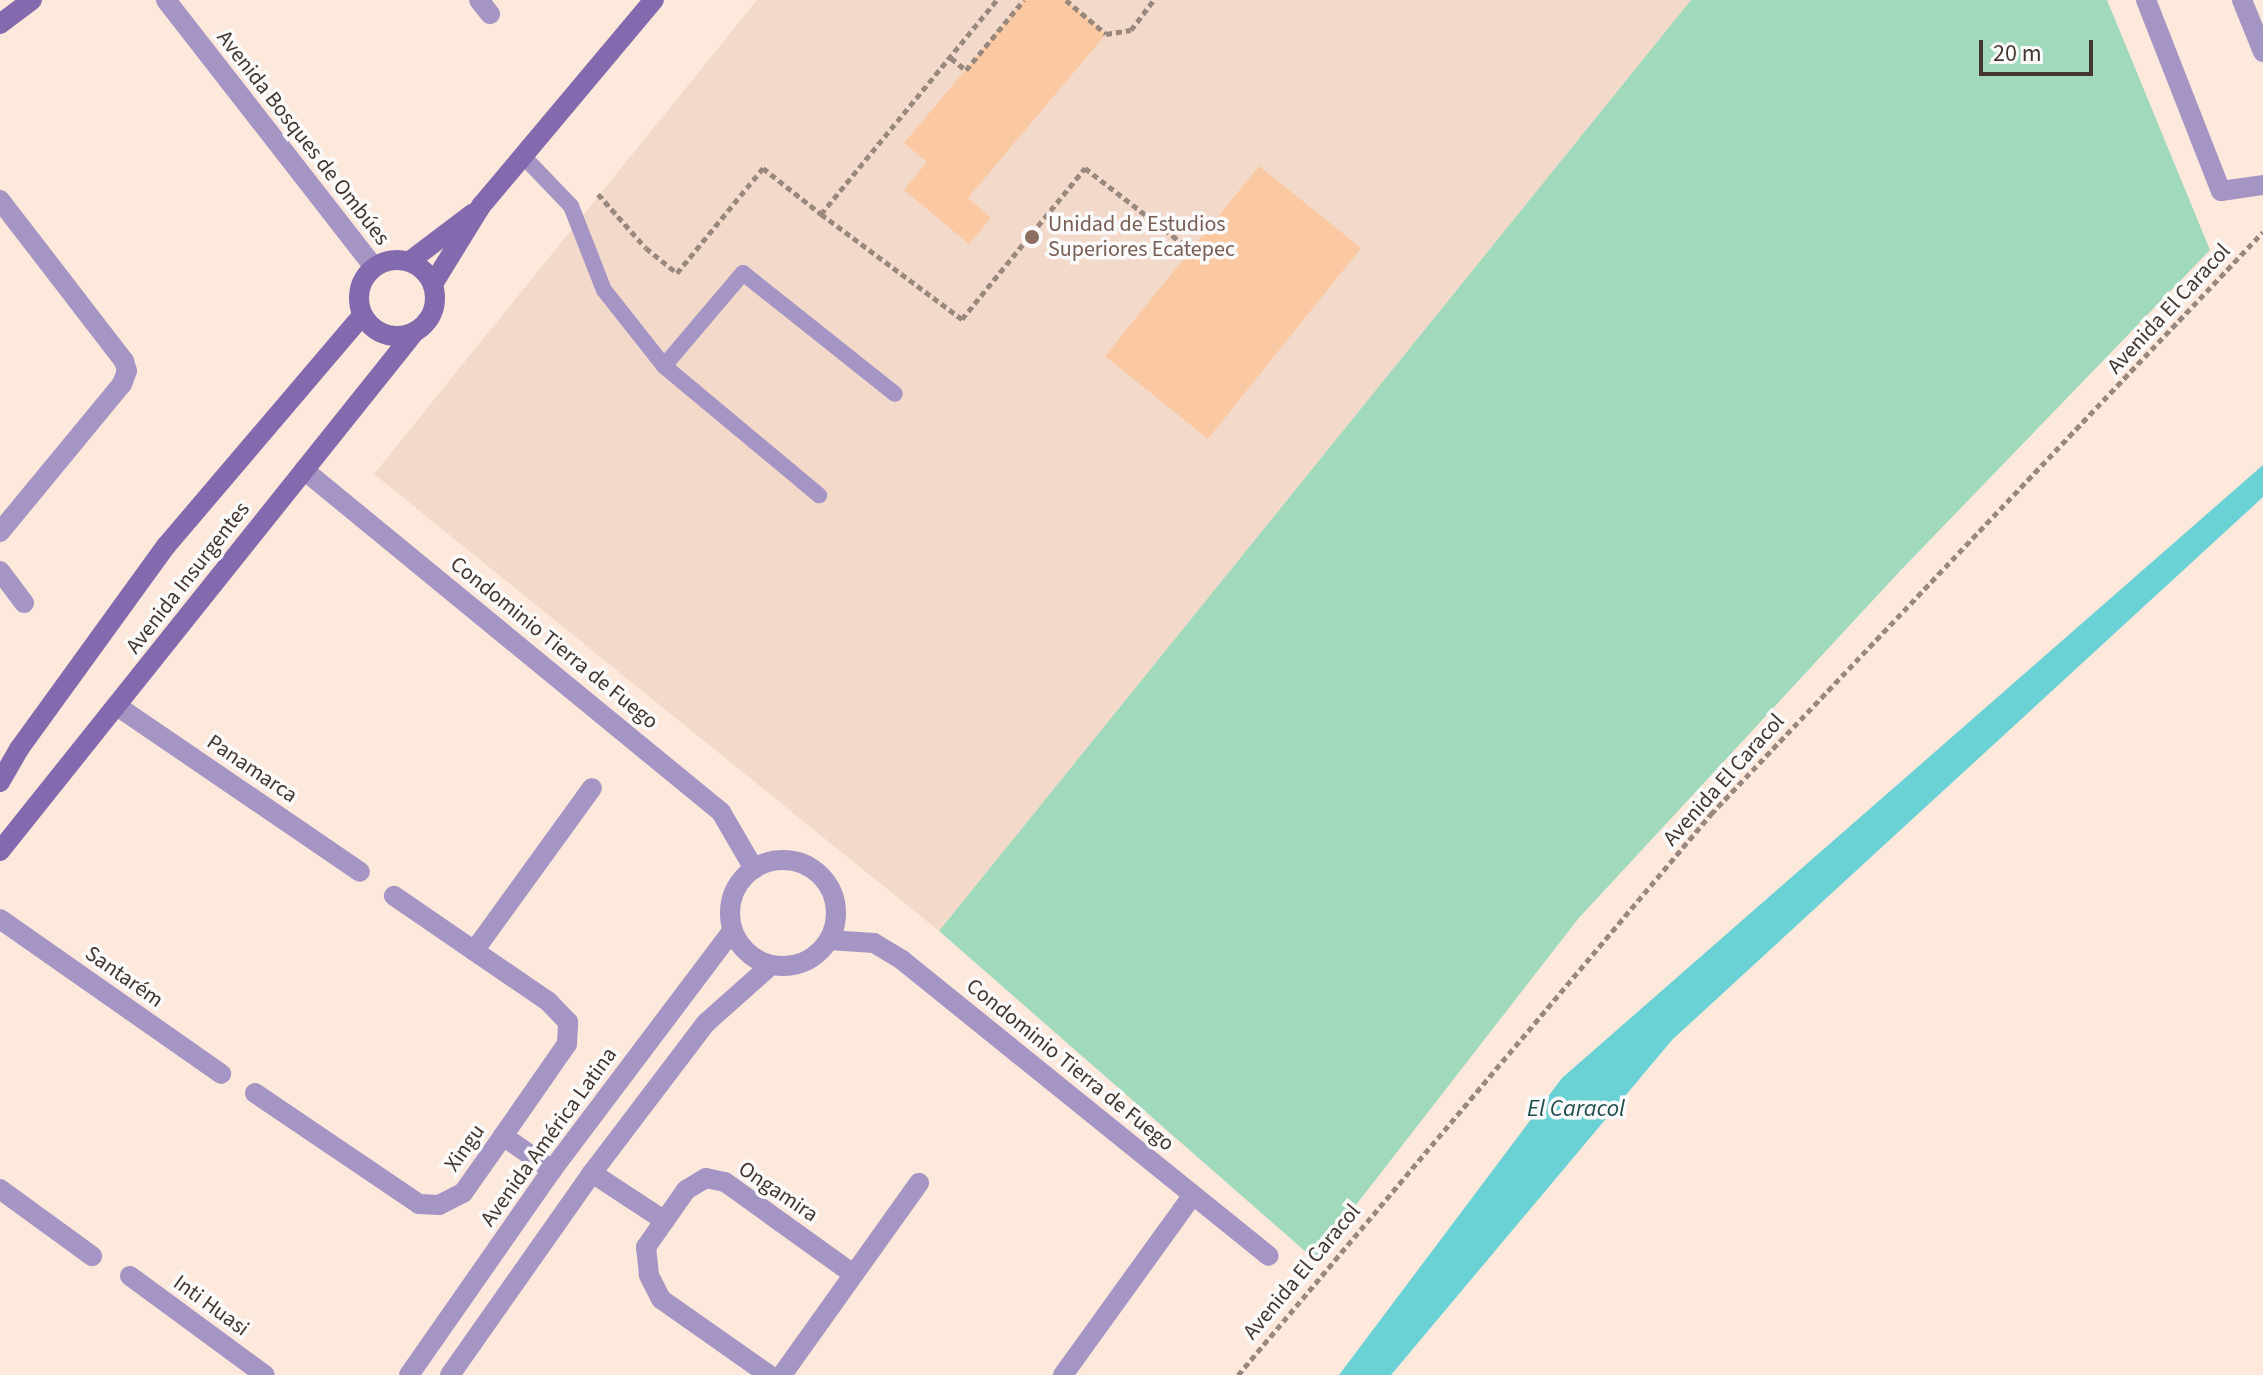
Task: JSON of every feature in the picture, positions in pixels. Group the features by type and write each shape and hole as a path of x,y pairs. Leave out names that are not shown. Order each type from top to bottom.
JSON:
{"main road":[{"path":"0,24 32,0"},
{"path":"433,284 481,206 654,0"},
{"path":"410,261 481,206"},
{"path":"391,260 410,261 424,271 433,284 436,299 433,313 425,326 413,334 394,337 375,331 362,316 358,298 362,281 374,267 391,260"},
{"name":"Avenida Insurgentes","path":"0,782 19,749 166,546 362,316"},
{"name":"Avenida Insurgentes","path":"0,851 413,334"}],"street":[{"name":"Avenida Bosques de Ombúes","path":"166,0 374,267"},
{"path":"2146,0 2221,191 2263,185"},
{"path":"2242,0 2263,52"},
{"path":"0,200 124,361 127,371 122,384 0,532"},
{"name":"Condominio Tierra de Fuego","path":"304,470 721,812 754,869"},
{"path":"0,571 24,603"},
{"name":"Panamarca","path":"117,706 360,872"},
{"path":"474,951 592,788"},
{"path":"788,860 805,865 820,875 830,889 836,906 829,940 813,957 793,966 770,966 754,959 741,947 732,931 729,914 732,897 741,881 754,869 770,861 788,860"},
{"name":"Xingu","path":"255,1093 419,1204 439,1205 463,1193 567,1044 568,1022 549,1002 394,896"},
{"name":"Santarém","path":"0,919 221,1074"},
{"name":"Avenida América Latina","path":"409,1375 552,1170 732,931"},
{"name":"Condominio Tierra de Fuego","path":"829,940 874,943 902,960 1269,1256"},
{"path":"450,1375 592,1173 706,1023 770,966"},
{"path":"503,1136 552,1170"},
{"path":"592,1173 665,1221"},
{"name":"Ongamira","path":"769,1375 661,1299 649,1275 646,1247 686,1190 706,1178 725,1182 853,1274"},
{"path":"782,1375 919,1183"},
{"path":"0,1189 92,1256"},
{"path":"1063,1375 1192,1196"},
{"name":"Inti Huasi","path":"130,1276 265,1375"}],"lane":[{"path":"523,156 571,206 604,290 664,366 819,495"},
{"path":"664,366 743,273 895,394"}],"path":[{"path":"821,214 997,0"},
{"path":"951,58 966,70 1024,0"},
{"path":"1066,0 1106,34 1131,30 1154,0"},
{"path":"571,206 590,185 646,248 677,273 763,168 962,319 1085,168 1191,250"},
{"name":"Avenida El Caracol","path":"1238,1375 1711,814 2263,232"}],"shaded area":[{"name":"Unidad de Estudios Superiores Ecatepec","path":"757,0 1691,0 939,931 374,474"}],"green space":[{"path":"1691,0 2107,0 2210,250 1900,571 1578,919 1314,1259 939,931"}],"water":[{"name":"El Caracol","path":"2263,465 2263,497 1672,1040 1391,1375 1339,1375 1562,1078"}],"building":[{"path":"1024,0 1066,0 1106,34 968,198 991,218 969,244 904,190 927,162 904,143"},
{"path":"1259,166 1361,248 1208,439 1105,356"}],"place":[{"name":"Unidad de Estudios Superiores Ecatepec","path":"1032,237"}]}
